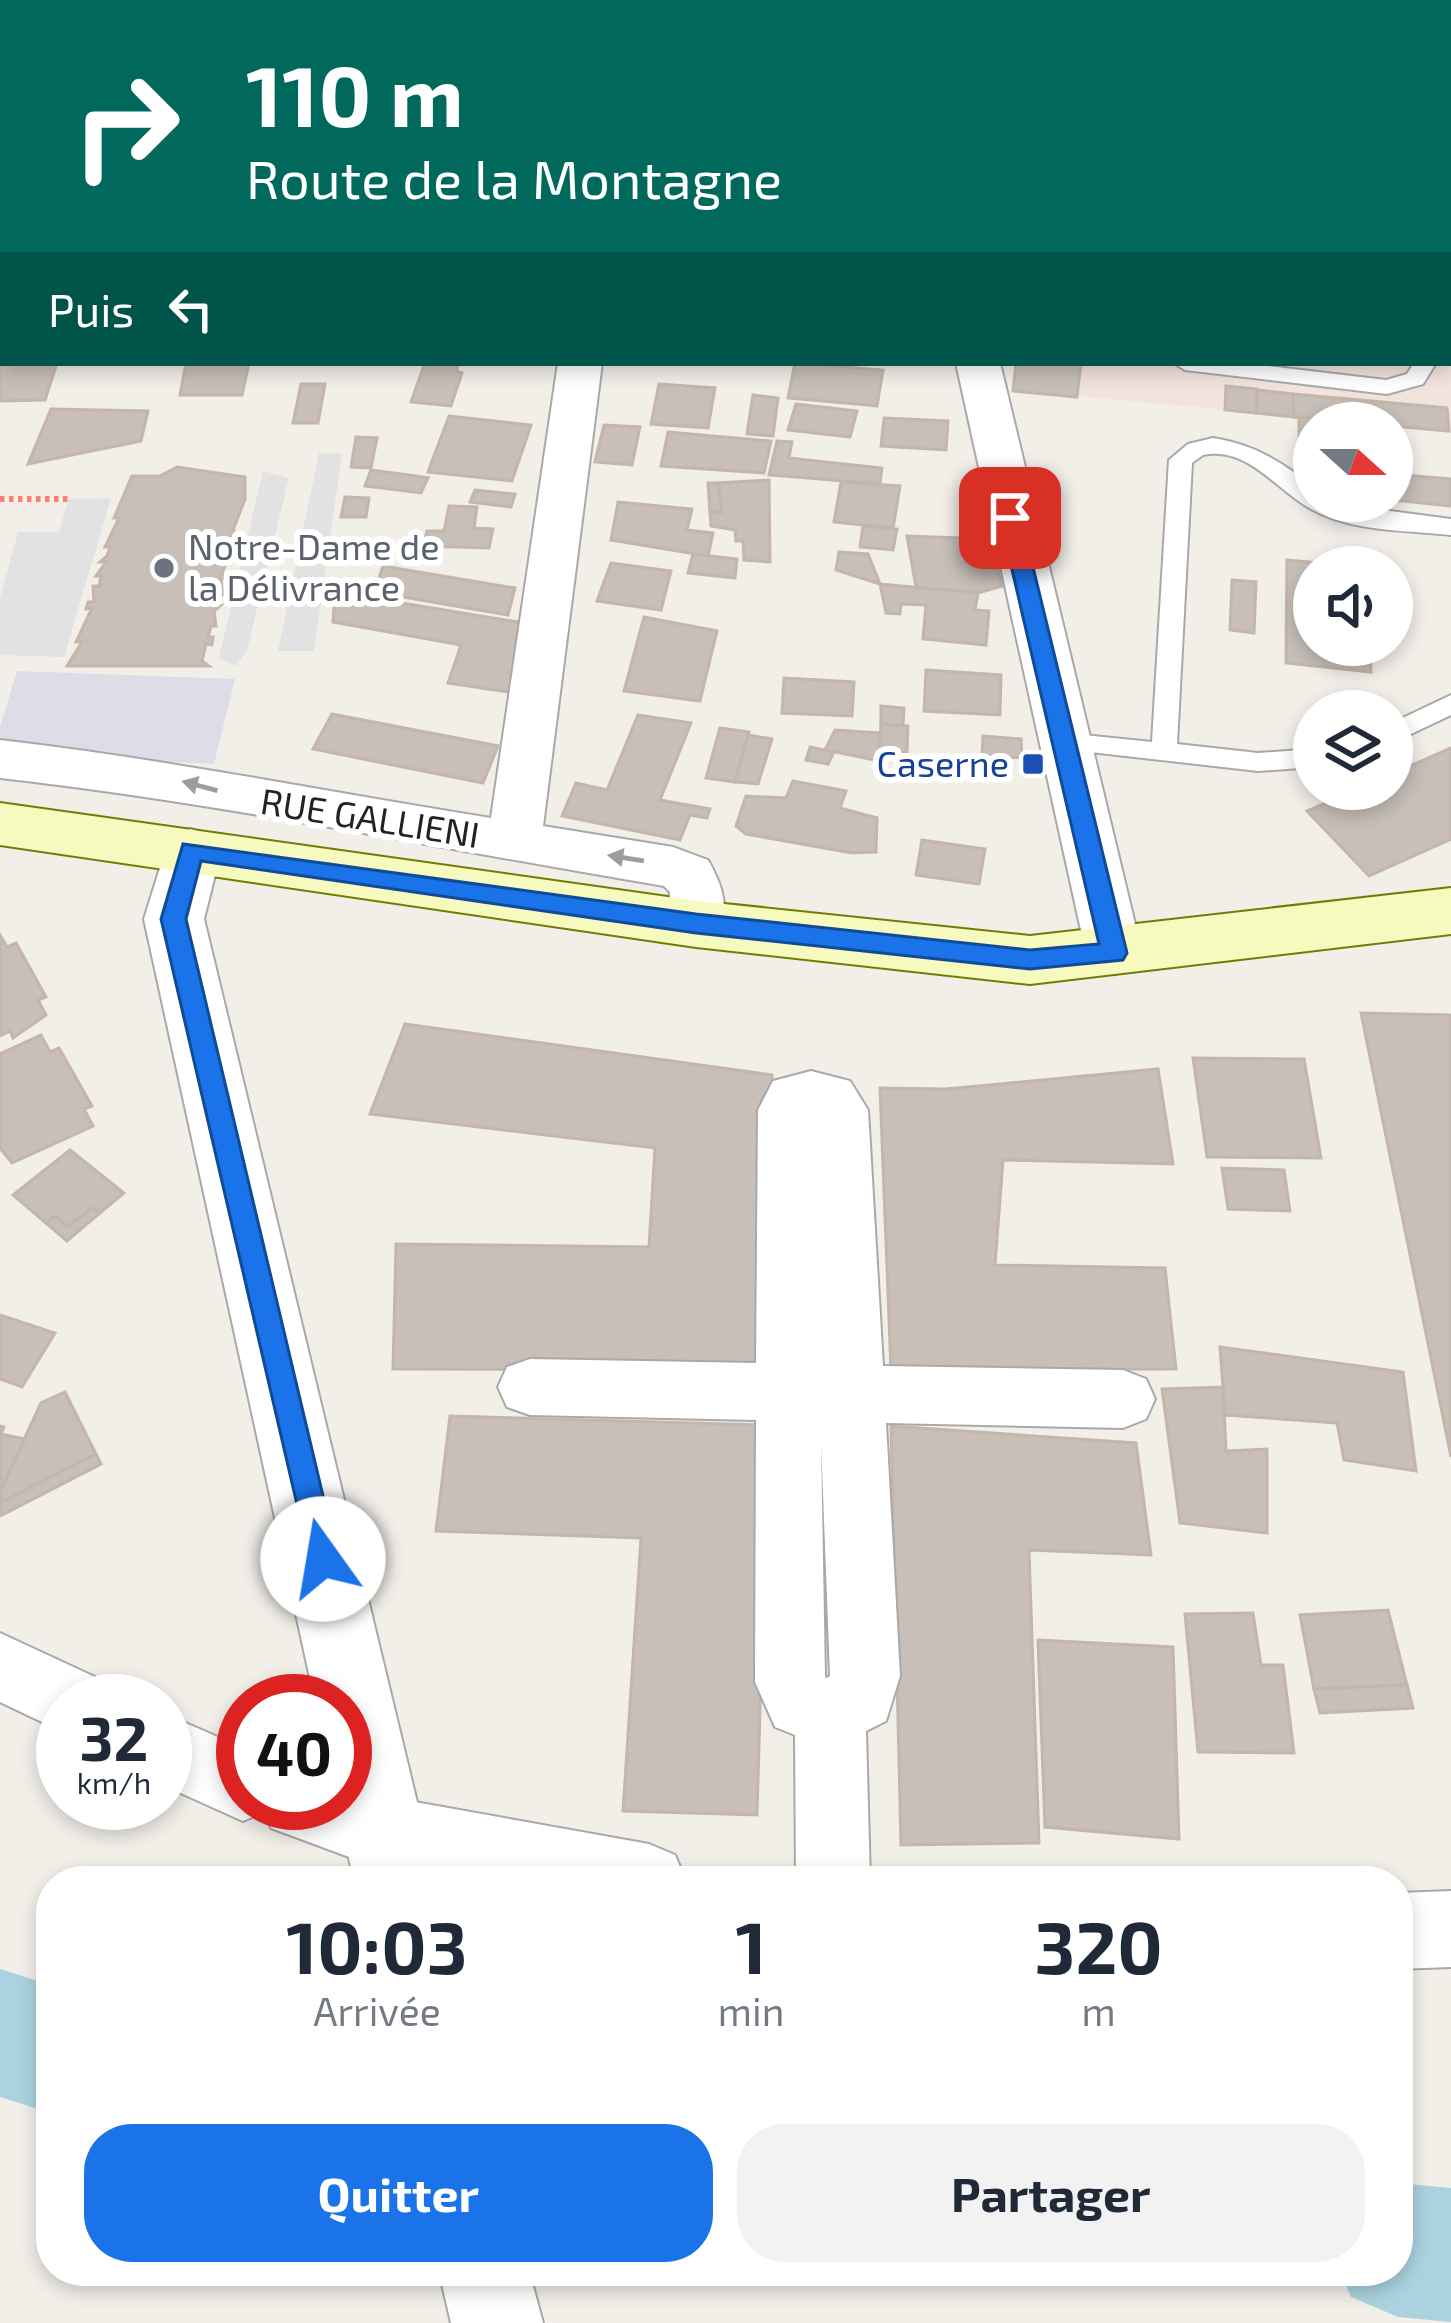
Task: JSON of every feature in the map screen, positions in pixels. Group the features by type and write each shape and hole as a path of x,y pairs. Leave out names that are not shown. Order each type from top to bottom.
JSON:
{"main road":[{"path":"0,824 696,924 1030,960 1451,911"}],"street":[{"path":"514,841 580,366"},
{"path":"978,366 1114,953"},
{"name":"RUE GALLIENI","path":"0,759 170,778 241,797 673,867 689,874 697,892 696,924"},
{"path":"191,851 174,919 391,1857"},
{"path":"811,1095 829,1098 839,1110 865,1676 861,1697 830,1713 800,1703 790,1682 787,1391 787,1110 794,1097 811,1095"},
{"path":"530,1387 1123,1399"},
{"path":"0,1666 36,1684"},
{"path":"830,1713 833,1866"},
{"path":"344,1830 391,1857 488,1866"},
{"path":"1413,1931 1451,1930"},
{"path":"487,2286 496,2323"}],"lane":[{"path":"1210,366 1388,387 1415,379 1423,366"},
{"path":"1164,753 1181,460 1196,450 1256,455 1293,484"},
{"path":"1407,522 1451,527"},
{"path":"1413,723 1451,704"},
{"path":"1064,742 1258,762 1293,760"}],"path":[{"path":"0,500 69,499"}],"shaded area":[{"path":"1016,366 1451,366 1451,431 1413,427 1413,402 1293,402 1293,416 1013,390"},
{"path":"319,453 342,454 314,651 278,651"},
{"path":"263,471 289,478 247,650 236,666 219,658"},
{"path":"111,498 64,657 0,655 0,598 18,532 59,532 69,499"},
{"path":"17,671 235,679 214,764 0,752 0,727"}],"building":[{"path":"0,366 56,366 45,400 0,401"},
{"path":"185,366 248,366 242,395 180,395"},
{"path":"424,366 458,366 456,371 462,373 451,406 411,402"},
{"path":"794,366 883,370 877,406 788,398"},
{"path":"1016,366 1081,366 1077,397 1013,391"},
{"path":"301,384 325,384 318,423 293,423"},
{"path":"659,384 715,388 708,428 651,424"},
{"path":"1226,386 1257,389 1256,413 1225,410"},
{"path":"1258,390 1293,394 1293,417 1256,413"},
{"path":"1293,394 1381,402 1293,402"},
{"path":"753,395 778,398 773,436 747,434"},
{"path":"796,404 857,411 850,437 788,430"},
{"path":"1413,405 1447,408 1449,431 1413,428"},
{"path":"51,409 148,411 141,441 28,464"},
{"path":"449,416 531,425 512,481 428,472"},
{"path":"884,418 948,421 946,450 881,446"},
{"path":"604,425 640,427 632,465 595,462"},
{"path":"668,432 771,441 764,473 661,466"},
{"path":"356,437 377,438 371,468 351,467"},
{"path":"777,441 792,442 789,458 882,468 880,484 769,475"},
{"name":"Notre-Dame de la Délivrance","path":"177,467 245,477 245,499 233,530 237,535 231,535 230,544 235,544 222,573 227,579 221,579 223,595 217,595 216,604 221,605 214,611 216,626 211,626 208,637 213,637 212,645 206,644 202,661 209,666 67,666 82,642 76,642 92,608 86,609 88,602 94,602 93,586 99,586 101,576 96,576 106,562 100,562 107,556 110,547 105,547 119,518 114,518 132,476 160,476"},
{"path":"371,470 428,478 421,493 365,486"},
{"path":"1413,476 1451,479 1451,506 1413,502"},
{"path":"769,480 770,562 744,560 743,541 736,541 735,530 711,526 710,512 722,512 718,483"},
{"path":"841,482 900,486 893,528 834,522"},
{"path":"708,483 718,483 722,512 710,512"},
{"path":"475,490 515,494 511,507 470,502"},
{"path":"345,497 369,498 366,517 341,517"},
{"path":"618,502 692,509 687,530 713,533 708,556 611,540"},
{"path":"449,506 477,507 474,528 493,529 489,548 423,546 427,531 444,531"},
{"path":"863,526 897,529 893,550 860,547"},
{"path":"907,536 989,539 1002,586 978,593 916,587"},
{"path":"839,552 868,554 880,584 836,570"},
{"path":"693,554 737,559 735,578 688,573"},
{"path":"1287,560 1293,561 1293,664 1286,663"},
{"path":"611,563 671,571 661,610 597,601"},
{"path":"383,566 515,588 508,615 374,592"},
{"path":"1232,580 1256,582 1254,633 1230,630"},
{"path":"880,584 978,593 975,610 989,611 986,645 923,639 926,605 901,604 900,614 886,613"},
{"path":"335,592 524,623 522,694 448,683 461,645 333,622"},
{"path":"644,617 717,631 700,701 624,691"},
{"path":"1314,666 1371,666 1371,672"},
{"path":"926,670 1001,675 1000,715 924,711"},
{"path":"784,678 854,682 852,716 782,713"},
{"path":"881,706 904,708 903,726 881,724"},
{"path":"332,714 498,746 483,783 313,749"},
{"path":"638,715 691,723 660,800 710,809 707,818 690,815 680,840 562,816 576,783 607,790"},
{"path":"881,724 908,726 907,752 879,750"},
{"path":"720,728 749,732 735,782 706,778"},
{"path":"835,730 880,733 879,761 825,750"},
{"path":"748,735 772,739 758,784 735,782"},
{"path":"983,736 1021,739 1022,758 982,755"},
{"path":"810,747 834,752 828,764 806,760"},
{"path":"1451,748 1451,839 1369,876 1307,811 1413,810 1413,765"},
{"path":"793,781 846,791 840,808 877,818 876,852 852,853 746,834 736,826 746,796 786,798"},
{"path":"922,840 985,849 979,884 916,875"},
{"path":"0,935 7,947 16,943 46,997 38,1000 46,1015 13,1038 10,1031 0,1036"},
{"path":"1361,1013 1451,1015 1451,1457"},
{"path":"405,1024 772,1075 767,1370 393,1369 396,1244 649,1247 655,1148 370,1114"},
{"path":"41,1035 50,1052 59,1048 92,1106 84,1109 93,1126 12,1163 0,1148 0,1054"},
{"path":"1193,1058 1304,1059 1321,1158 1207,1157"},
{"path":"1158,1069 1173,1164 1003,1160 995,1265 1165,1268 1176,1369 891,1370 880,1088 946,1089"},
{"path":"70,1150 124,1193 100,1213 92,1208 68,1227 55,1216 46,1223 13,1195"},
{"path":"1222,1168 1284,1170 1290,1211 1228,1209"},
{"path":"92,1208 100,1213 67,1241 46,1223 55,1216 68,1227"},
{"path":"0,1315 55,1333 22,1387 0,1379"},
{"path":"1220,1347 1403,1372 1416,1471 1344,1460 1337,1423 1225,1415"},
{"path":"1223,1387 1226,1451 1267,1449 1267,1533 1180,1523 1162,1389"},
{"path":"65,1392 96,1454 0,1503 0,1491 41,1403"},
{"path":"450,1416 768,1425 757,1815 623,1811 641,1538 436,1531"},
{"path":"0,1426 4,1427 1,1434 25,1439 0,1491"},
{"path":"891,1426 1136,1443 1151,1555 1029,1550 1039,1843 901,1845"},
{"path":"96,1454 101,1464 0,1516 0,1503"},
{"path":"1388,1610 1407,1685 1314,1689 1300,1615"},
{"path":"1253,1613 1261,1665 1283,1665 1294,1753 1198,1752 1185,1614"},
{"path":"1038,1640 1173,1647 1179,1839 1045,1827"},
{"path":"1407,1685 1413,1708 1320,1713 1314,1689"}],"waterway":[{"path":"0,2033 36,2044"},
{"path":"1413,2251 1451,2255"}],"place":[{"name":"Notre-Dame de la Délivrance","path":"164,568"},
{"name":"Caserne","path":"1033,764"}],"route":[{"path":"323,1559 174,919 191,851 696,924 1030,960 1114,953 1010,518"}]}
